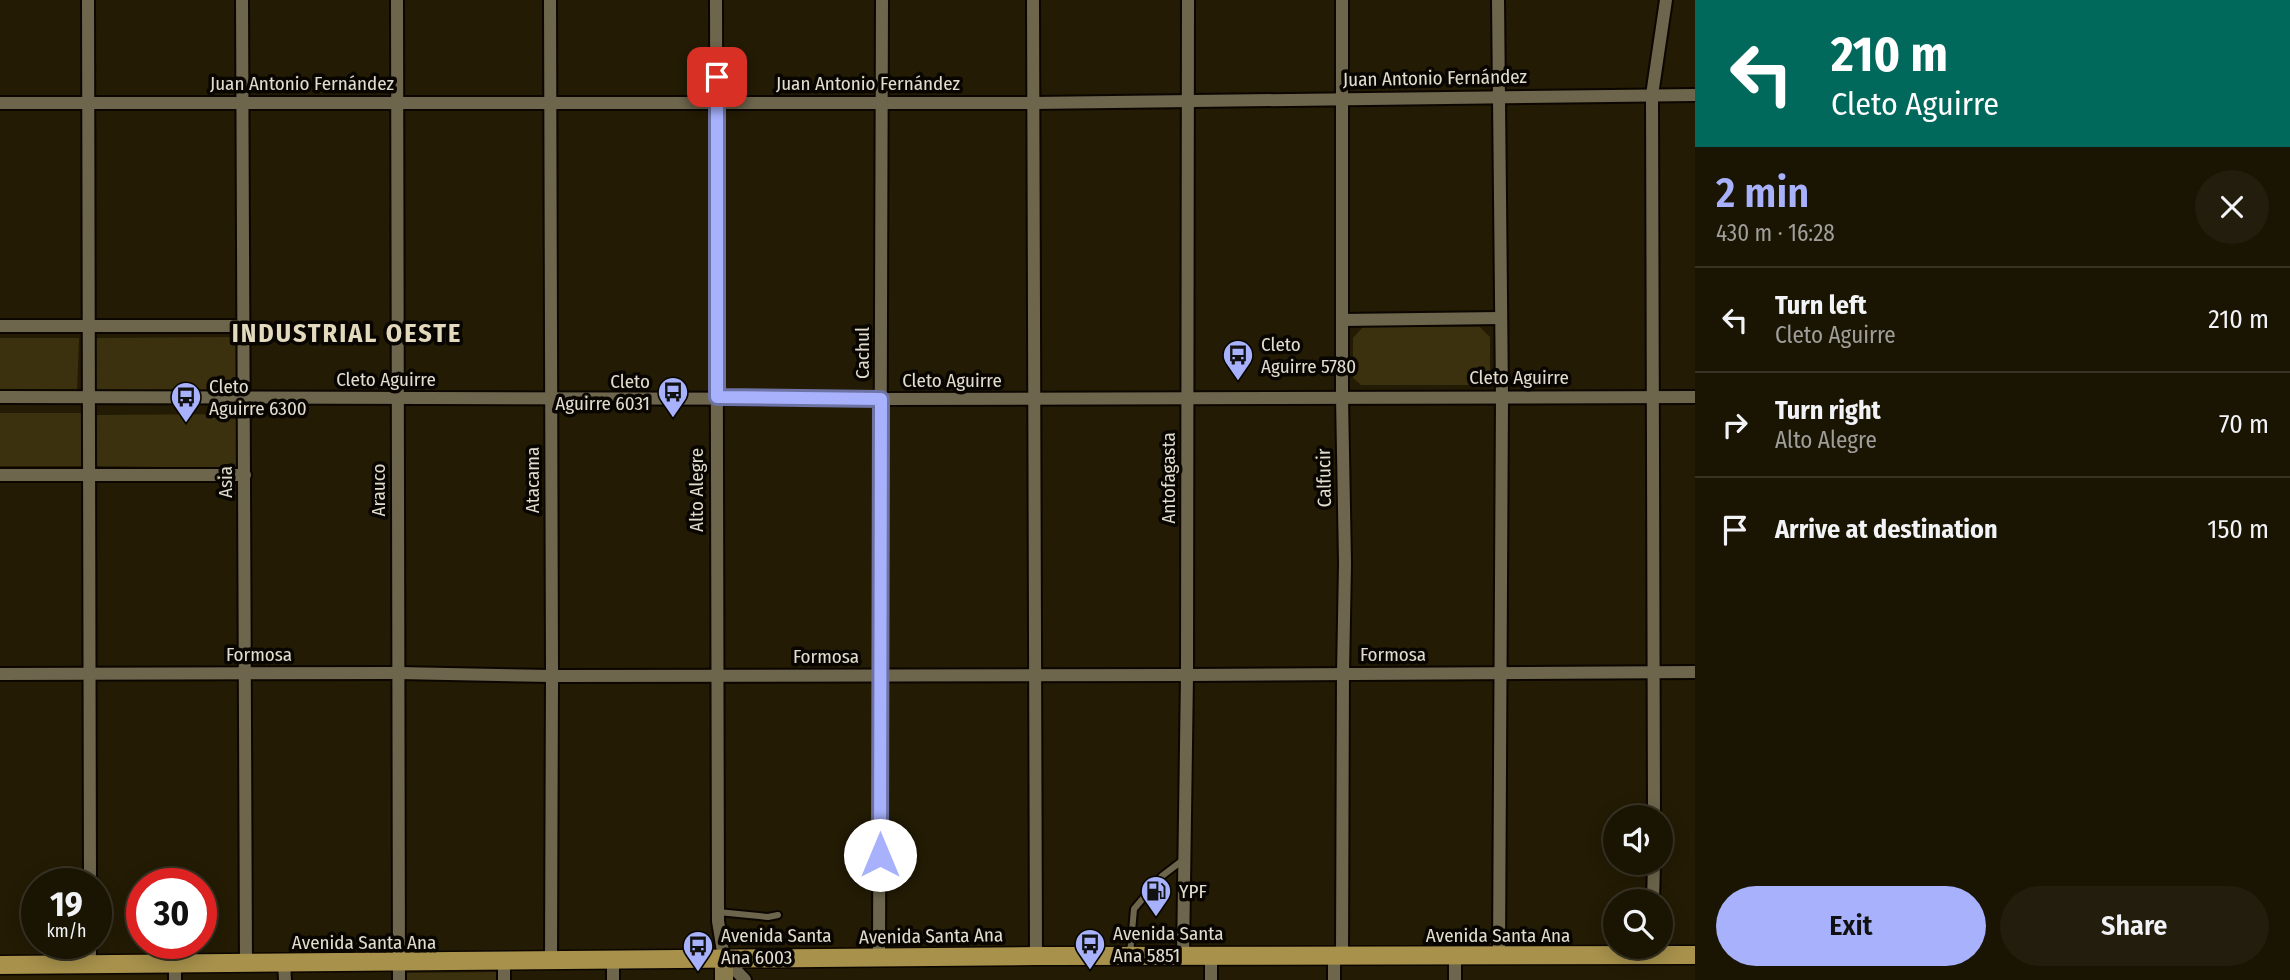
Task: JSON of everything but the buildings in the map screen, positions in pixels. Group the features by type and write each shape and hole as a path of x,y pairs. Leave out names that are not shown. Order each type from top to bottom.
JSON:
{"main road":[{"name":"Avenida Santa Ana","path":"0,965 90,965 175,972 246,964 285,972 399,972 504,961 551,960 1455,956 1603,952"},
{"name":"Avenida Santa Ana","path":"1673,953 1695,955"},
{"name":"Alto Alegre","path":"724,958 724,980"}],"street":[{"path":"88,0 90,868"},
{"name":"Asia","path":"242,0 246,964"},
{"name":"Arauco","path":"397,0 399,972"},
{"name":"Atacama","path":"550,0 551,960"},
{"name":"Alto Alegre","path":"716,0 718,912 724,958"},
{"name":"Cachul","path":"879,958 882,0"},
{"path":"1033,0 1036,956"},
{"name":"Antofagasta","path":"1183,957 1187,675 1188,0"},
{"name":"Calfucir","path":"1334,980 1338,956 1345,563 1342,397 1342,0"},
{"path":"1498,0 1502,397 1499,955"},
{"path":"1654,805 1652,95 1666,0"},
{"name":"Juan Antonio Fernández","path":"0,103 1033,103 1695,95"},
{"path":"1342,320 1500,318"},
{"path":"0,326 244,326"},
{"name":"Cleto Aguirre","path":"0,397 1695,397"},
{"path":"0,475 245,475"},
{"name":"Formosa","path":"0,674 398,673 552,676 1695,672"},
{"path":"1211,956 1211,980"},
{"path":"1455,956 1455,980"},
{"path":"724,958 746,980"},
{"path":"90,959 90,965"},
{"path":"613,959 613,980"},
{"path":"504,961 505,980"}],"lane":[{"path":"1129,956 1134,909 1162,876 1185,858"},
{"path":"718,912 768,917 778,915"}],"shaded area":[{"path":"1363,327 1480,327 1490,337 1490,378 1482,385 1361,385 1353,378 1353,338"},
{"path":"238,337 236,391 96,390 95,338"},
{"path":"0,338 79,338 77,391 0,391"},
{"path":"0,413 83,413 82,466 0,466"},
{"path":"238,414 236,468 96,466 95,415"},
{"path":"499,972 499,980 404,980 404,973"},
{"path":"170,975 170,980 0,980 0,976"}],"place":[{"name":"Cleto Aguirre 5780","path":"1238,382"},
{"name":"Cleto Aguirre 6031","path":"673,419"},
{"name":"Cleto Aguirre 6300","path":"186,424"},
{"name":"YPF","path":"1156,918"},
{"name":"Avenida Santa Ana 5851","path":"1090,971"},
{"name":"Avenida Santa Ana 6003","path":"698,973"}],"district":[{"name":"INDUSTRIAL OESTE","path":"347,333"}],"route":[{"path":"717,77 717,397 881,399 880,855"}]}
